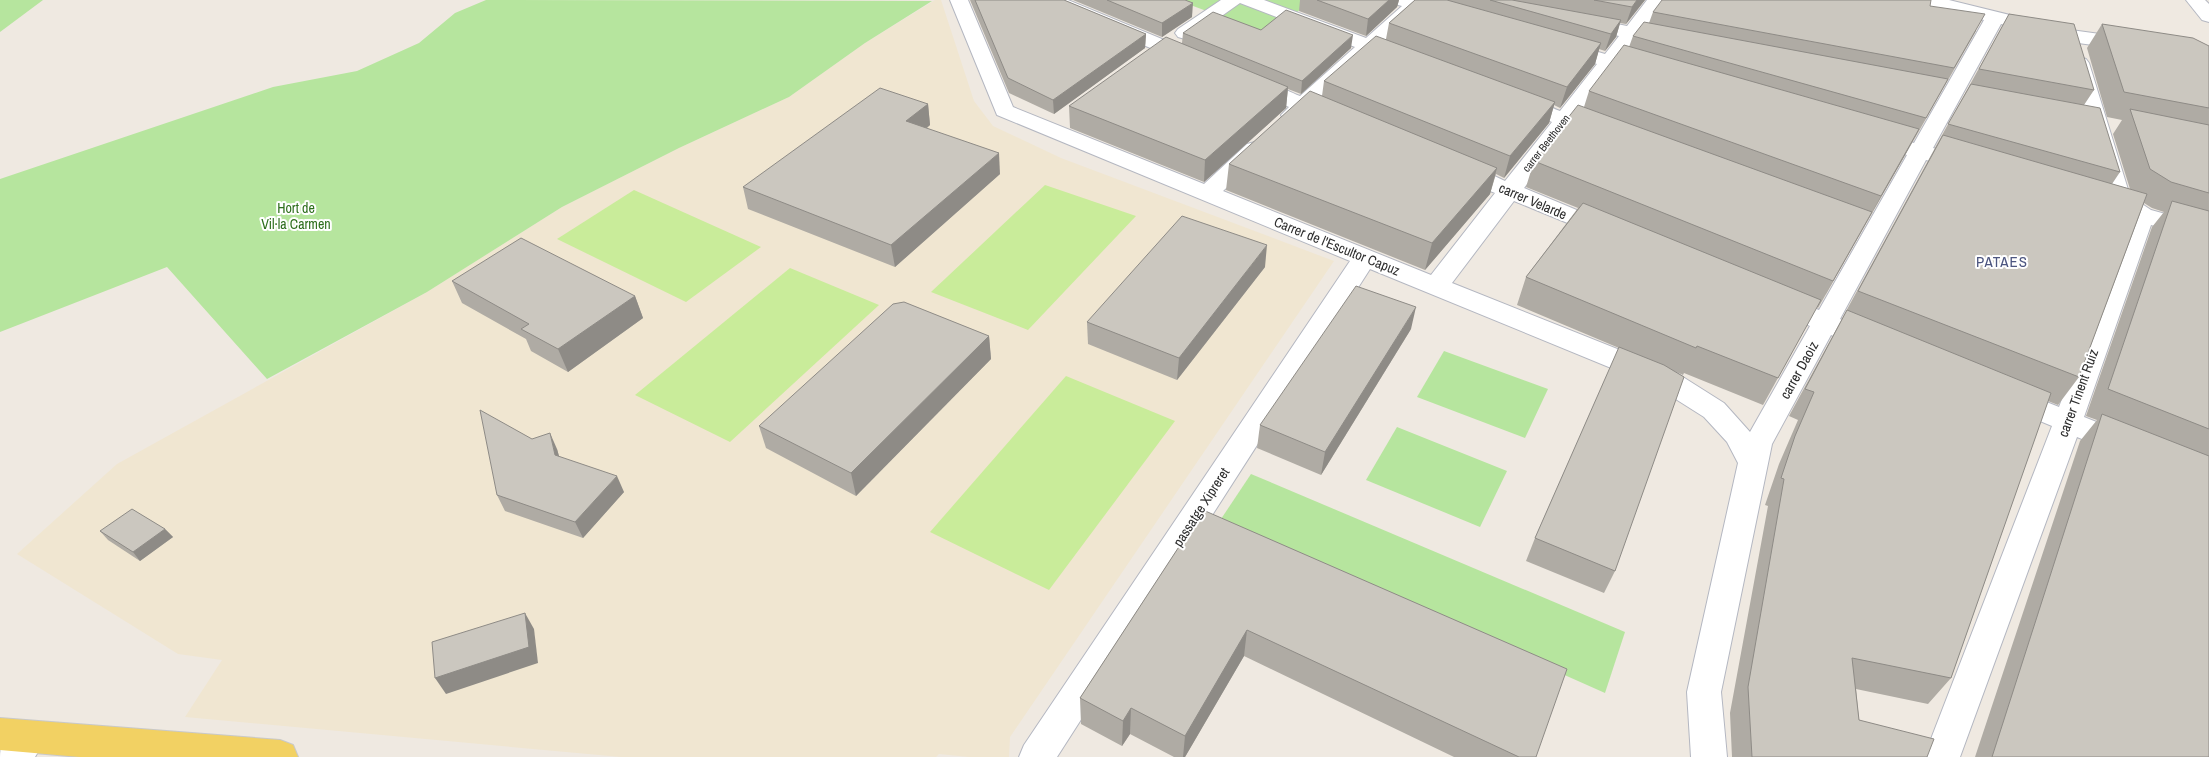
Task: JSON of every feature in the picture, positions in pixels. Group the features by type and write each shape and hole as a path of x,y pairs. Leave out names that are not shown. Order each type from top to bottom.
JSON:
{"main road":[{"path":"14,743 280,757"}],"street":[{"name":"Carrer de l'Escultor Capuz","path":"959,0 1004,112 1665,379 1714,410 1737,435 1753,463"},
{"path":"1052,0 1156,52 1207,65"},
{"path":"1156,52 1233,0"},
{"path":"1247,0 1424,67"},
{"name":"carrer Beethoven","path":"1436,286 1658,0"},
{"path":"1926,0 2071,36 2146,47"},
{"path":"2197,0 2209,9"},
{"path":"2197,0 2209,16"},
{"path":"1206,194 1368,46 1411,1 1470,20"},
{"name":"carrer Daoiz","path":"1709,757 1704,692 1757,444 1825,323 1863,232 1920,151 1995,17"},
{"path":"1565,20 1690,44"},
{"path":"2071,36 2119,199 2143,216"},
{"path":"1545,42 1666,78"},
{"path":"1233,76 1357,127"},
{"path":"1499,95 1621,141"},
{"path":"1050,130 1072,114"},
{"path":"1854,132 1985,170"},
{"name":"carrer Velarde","path":"1438,161 1626,240"},
{"path":"2088,200 2209,234"},
{"name":"carrer Tinent Ruiz","path":"1942,757 2143,216"},
{"name":"passatge Xipreret","path":"1036,757 1365,257"},
{"path":"1762,296 1897,352"},
{"path":"1987,388 2147,454"}],"shaded area":[{"path":"935,0 941,0 974,101 993,126 1061,158 1334,261 1010,737 1009,757 969,757 939,754 936,757 621,757 185,717 222,660 178,654 17,554 117,464 427,292 562,207 679,148 789,97 865,43"}],"green space":[{"path":"0,0 43,0 0,32"},
{"name":"Hort de Vil·la Carmen","path":"486,0 932,1 865,43 789,97 679,148 562,207 427,292 267,379 167,267 0,332 0,179 273,87 357,71 419,43 455,13"},
{"path":"1177,0 1311,0 1271,35"},
{"path":"1045,185 1136,216 1028,330 931,292"},
{"path":"634,190 761,247 686,302 557,239"},
{"path":"790,268 879,305 730,442 635,395"},
{"path":"1444,351 1548,389 1525,438 1417,397"},
{"path":"1066,376 1175,421 1049,590 930,532"},
{"path":"1397,427 1507,471 1480,527 1366,480"},
{"path":"1251,474 1625,632 1605,693 1219,522"}],"building":[{"path":"975,0 1064,0 1146,34 1053,100 1008,78"},
{"path":"1107,0 1185,0 1193,3 1162,23"},
{"path":"1317,0 1389,0 1368,19"},
{"path":"1415,0 1447,0 1601,43 1567,87 1389,23"},
{"path":"1490,0 1512,0 1621,20 1611,34"},
{"path":"1594,0 1637,0 1632,7"},
{"path":"1662,0 1931,0 1930,6 1985,14 1954,68 1653,12"},
{"path":"1286,10 1353,35 1302,81 1183,33 1213,12 1261,30"},
{"path":"2009,14 2074,24 2094,90 1979,69"},
{"path":"1644,22 1948,79 1926,118 1633,36"},
{"path":"2102,24 2193,38 2209,46 2209,108 2124,92"},
{"path":"1376,36 1555,102 1510,156 1324,81"},
{"path":"1166,37 1288,87 1205,160 1069,106"},
{"path":"1624,45 1919,129 1881,196 1589,91"},
{"path":"1971,84 2100,108 2120,172 1948,124"},
{"path":"880,88 928,104 906,121 999,153 891,245 743,187"},
{"path":"1310,91 1497,168 1432,243 1229,164"},
{"path":"1578,105 1872,212 1833,281 1534,161"},
{"path":"2130,109 2209,125 2209,193 2171,182 2150,169"},
{"path":"1943,135 2147,194 2079,377 1858,291"},
{"path":"2172,201 2209,211 2209,429 2108,389"},
{"path":"1583,203 1821,300 1778,378 1697,346 1696,348 1526,277"},
{"path":"1182,216 1267,245 1179,358 1087,322"},
{"path":"521,238 635,296 558,349 521,329 529,324 452,281"},
{"path":"1356,286 1416,307 1325,452 1260,425"},
{"path":"904,302 989,336 851,473 759,426 893,304"},
{"path":"1847,310 2051,393 1951,678 1852,658 1859,720 1934,739 1927,757 1752,757 1748,687 1784,479 1781,478 1795,436 1814,392 1805,389"},
{"path":"1619,347 1664,365 1684,377 1615,571 1535,538"},
{"path":"480,410 532,439 550,433 555,455 617,476 575,522 497,495"},
{"path":"2102,414 2209,456 2209,757 1992,757"},
{"path":"132,509 165,529 133,552 100,531"},
{"path":"1203,510 1567,669 1536,757 1519,757 1247,630 1185,736 1131,708 1123,721 1080,698"},
{"path":"525,613 529,647 435,678 432,642"}],"district":[{"name":"PATAES","path":"2002,261"}]}
